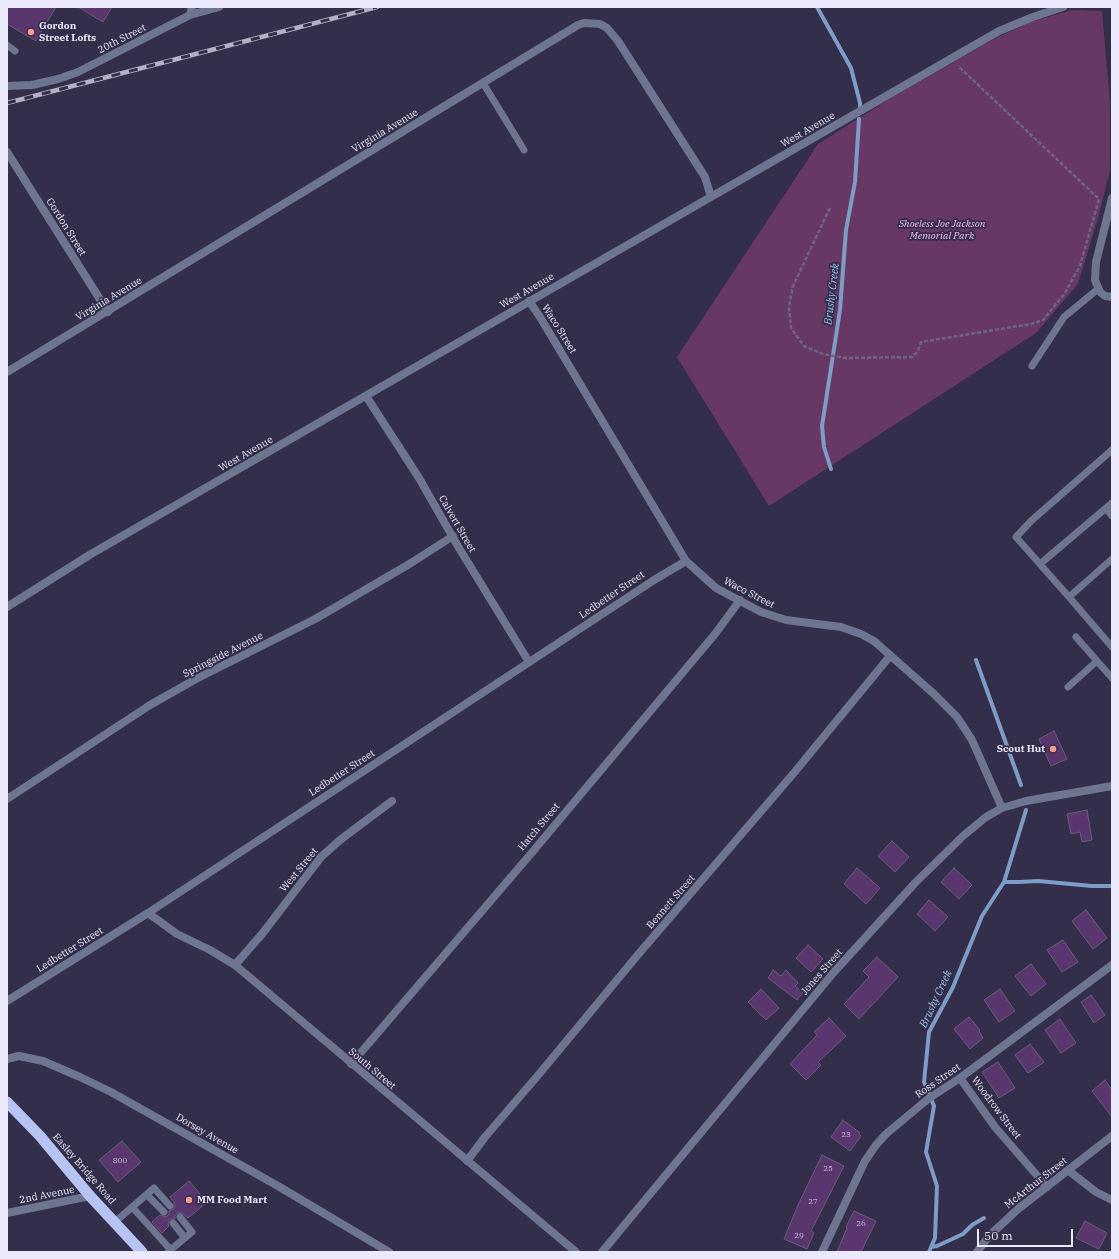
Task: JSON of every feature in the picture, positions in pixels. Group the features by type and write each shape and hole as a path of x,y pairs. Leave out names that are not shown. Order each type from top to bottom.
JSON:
{"highway":[{"name":"Easley Bridge Road","path":"7,1102 40,1136 90,1196 142,1252"}],"street":[{"name":"20th Street","path":"7,86 32,85 58,79 78,72 191,11 219,7"},
{"name":"West Avenue","path":"7,607 91,554 999,31 1033,16 1064,7"},
{"name":"Virginia Avenue","path":"7,372 578,25 584,23 600,24 606,28 618,41 705,177 710,197"},
{"name":"Gordon Street","path":"8,157 108,312"},
{"path":"1110,297 1105,296 1098,289 1095,280 1096,262 1112,198"},
{"name":"Waco Street","path":"529,301 686,561 716,588 772,616 786,620 830,625 852,630 874,642 934,694 957,717 972,740 1002,808"},
{"name":"Calvert Street","path":"366,396 419,478 459,548 529,662"},
{"name":"Springside Avenue","path":"7,799 150,705 196,679 317,618 411,563 453,536"},
{"name":"Ledbetter Street","path":"7,1001 148,913 654,580 686,561"},
{"name":"Hatch Street","path":"351,1064 715,634 740,600"},
{"name":"Bennett Street","path":"467,1161 485,1137 636,957 793,774 890,656"},
{"name":"Jones Street","path":"602,1252 834,972 915,884 963,836 986,817 1002,808 1026,801 1112,786"},
{"name":"West Street","path":"235,965 262,934 321,857 340,840 392,801"},
{"name":"South Street","path":"148,913 177,934 210,950 235,965 576,1252"},
{"name":"Ross Street","path":"822,1252 865,1161 886,1134 928,1099 960,1078 1112,965"},
{"name":"Dorsey Avenue","path":"7,1059 19,1056 43,1061 111,1092 278,1186 389,1252"},
{"name":"Woodrow Street","path":"960,1078 995,1127 1047,1187"},
{"name":"McArthur Street","path":"977,1252 989,1236 1003,1222 1112,1136"},
{"path":"1069,1171 1096,1192 1112,1200"},
{"name":"2nd Avenue","path":"7,1213 90,1196"}],"lane":[{"path":"7,45 15,51"},
{"path":"483,83 524,150"},
{"path":"1032,366 1064,317 1098,289"},
{"path":"1112,450 1016,536 1112,647"},
{"path":"1040,564 1112,503"},
{"path":"1106,509 1112,516"},
{"path":"1069,597 1112,559"},
{"path":"1076,637 1112,678"},
{"path":"1068,687 1097,661"},
{"path":"115,1222 154,1188 170,1206"},
{"path":"147,1195 164,1212"},
{"path":"132,1207 169,1251 192,1232 180,1217"},
{"path":"173,1223 185,1238"}],"path":[{"path":"830,208 793,286 789,306 791,328 804,346 822,354 845,358 912,357 918,351 920,342 1031,324 1044,320 1065,293 1080,266 1099,200 954,63"}],"green space":[{"name":"Shoeless Joe Jackson Memorial Park","path":"1072,10 1102,11 1110,103 1110,170 1098,218 1078,284 1036,333 769,506 677,357 818,144 886,101 996,38 1031,22"}],"building":[{"name":"Gordon Street Lofts","path":"7,7 56,7 36,41 7,24"},
{"name":"Gordon Street Lofts","path":"78,7 112,7 103,22"},
{"name":"Scout Hut","path":"1054,731 1067,759 1051,766 1039,739"},
{"path":"1087,810 1092,840 1082,842 1080,832 1071,834 1067,814"},
{"path":"892,841 909,857 895,872 878,856"},
{"path":"857,868 880,888 866,904 844,884"},
{"path":"954,868 972,885 959,899 941,882"},
{"path":"929,900 948,917 935,931 917,914"},
{"path":"1086,910 1107,938 1093,949 1072,921"},
{"path":"1063,940 1078,962 1062,972 1047,950"},
{"path":"808,945 823,959 811,972 796,958"},
{"path":"877,957 898,977 859,1019 844,1004 869,977 863,971"},
{"path":"1031,964 1046,984 1031,996 1015,976"},
{"path":"773,970 781,976 786,970 798,983 795,986 803,992 797,1000 768,978"},
{"path":"761,989 779,1008 766,1020 748,1002"},
{"path":"1000,989 1015,1011 999,1022 984,1000"},
{"path":"1091,995 1105,1015 1094,1023 1081,1002"},
{"path":"969,1017 980,1030 979,1031 983,1038 970,1049 954,1029"},
{"path":"829,1018 846,1036 818,1062 821,1065 806,1080 790,1064 817,1035 814,1032"},
{"path":"1060,1019 1076,1043 1061,1053 1045,1030"},
{"path":"1030,1044 1044,1062 1028,1073 1015,1055"},
{"path":"998,1062 1015,1088 999,1098 982,1072"},
{"path":"1105,1080 1112,1090 1112,1117 1092,1091"},
{"path":"843,1120 860,1133 859,1134 861,1136 850,1151 831,1137"},
{"path":"122,1141 141,1162 118,1182 99,1160"},
{"path":"822,1155 844,1166 811,1231 814,1233 807,1249 784,1239 798,1205"},
{"name":"MM Food Mart","path":"189,1181 207,1202 188,1218 182,1213 177,1213 175,1219 170,1219 168,1223 169,1226 162,1233 152,1222 160,1215 166,1217 169,1214 169,1211 174,1209 174,1202 170,1197"},
{"path":"854,1211 876,1221 861,1252 837,1252 847,1228 846,1227"},
{"path":"1085,1221 1107,1233 1099,1249 1076,1238"}],"waterway":[{"name":"Brushy Creek","path":"817,7 851,68 860,107"},
{"name":"Brushy Creek","path":"831,469 824,447 822,426 840,310 846,230 855,182 859,119"},
{"name":"Brushy Creek","path":"976,660 1021,785"},
{"name":"Brushy Creek","path":"929,1252 935,1238 937,1186 926,1152 934,1106 924,1082 929,1032 953,987 982,916 1004,882 1026,810"},
{"path":"1004,882 1038,881 1092,886 1112,886"},
{"path":"931,1247 937,1246 963,1234 972,1225 984,1218"}],"railway":[{"path":"7,103 377,7"}],"place":[{"name":"Gordon Street Lofts","path":"31,32"},
{"name":"Scout Hut","path":"1053,749"},
{"name":"MM Food Mart","path":"189,1200"}]}
